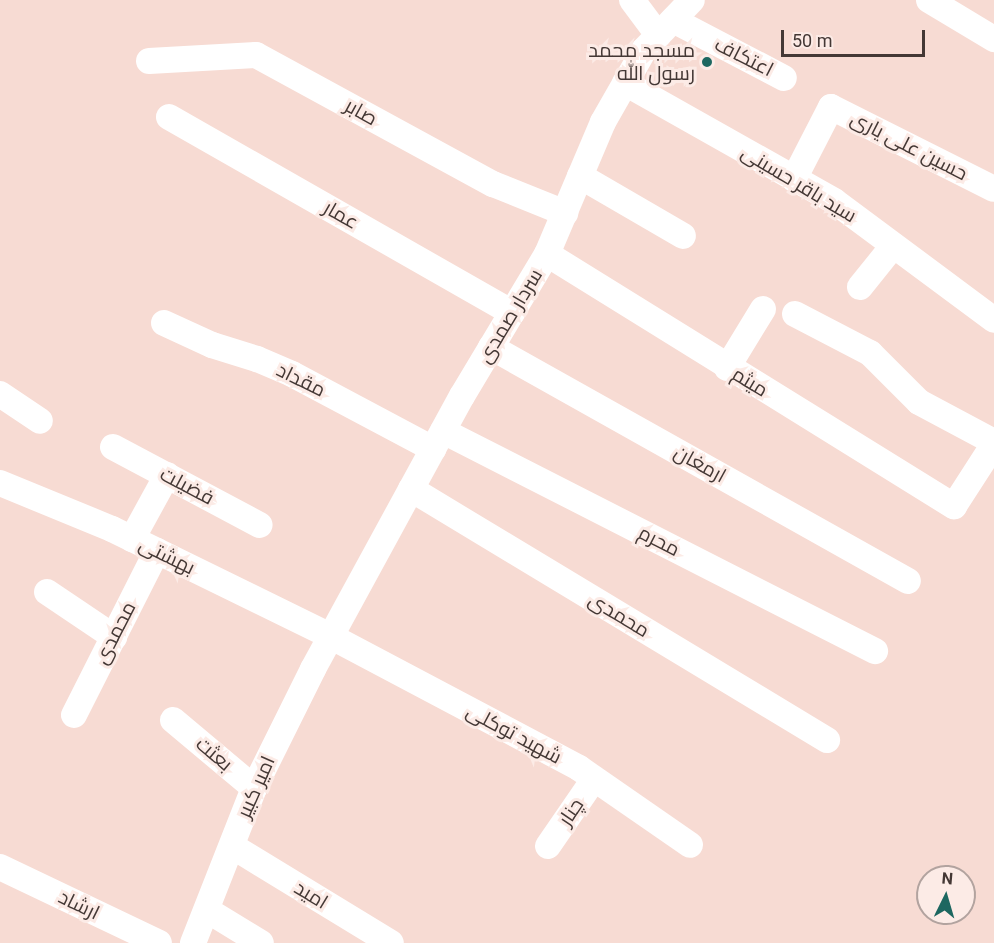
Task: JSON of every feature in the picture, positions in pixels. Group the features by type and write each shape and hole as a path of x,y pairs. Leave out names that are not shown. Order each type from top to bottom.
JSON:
{"street":[{"path":"632,0 665,28"},
{"name":"سردار صمدی","path":"330,636 438,440 547,254 603,122 625,83 644,50 692,0"},
{"path":"929,0 994,39"},
{"name":"اعتکاف","path":"665,28 784,78"},
{"name":"صابر","path":"149,61 256,55 493,184 565,213"},
{"name":"سید باقر حسینی","path":"625,83 834,201 994,320"},
{"name":"حسین علی یاری","path":"794,179 831,107 994,189"},
{"name":"عمار","path":"169,117 512,313"},
{"path":"580,176 683,236"},
{"path":"861,287 894,246"},
{"name":"میثم","path":"547,254 727,368 954,506 986,472"},
{"path":"727,368 763,309"},
{"path":"795,314 870,353 919,402 994,443 986,472"},
{"name":"مقداد","path":"164,323 212,345 257,359 438,440"},
{"name":"ارمغان","path":"491,347 908,581"},
{"path":"0,394 40,421"},
{"name":"محرم","path":"438,440 875,651"},
{"name":"فضیلت","path":"113,447 260,525"},
{"path":"132,539 166,475"},
{"name":"بهشتی","path":"0,483 132,539 330,636"},
{"name":"محمدی","path":"411,489 826,740"},
{"name":"محمدی","path":"74,715 157,551"},
{"path":"47,592 114,637"},
{"name":"شهید توکلی","path":"330,636 594,779 690,845"},
{"name":"امیر کبیر","path":"193,943 254,788 330,636"},
{"name":"بعثت","path":"173,720 254,788"},
{"name":"چنار","path":"548,846 594,779"},
{"name":"امید","path":"232,846 391,943"},
{"name":"ارشاد","path":"0,867 159,943"},
{"path":"207,910 261,943"}],"place":[{"name":"مسجد محمد رسول الله","path":"707,62"}]}
